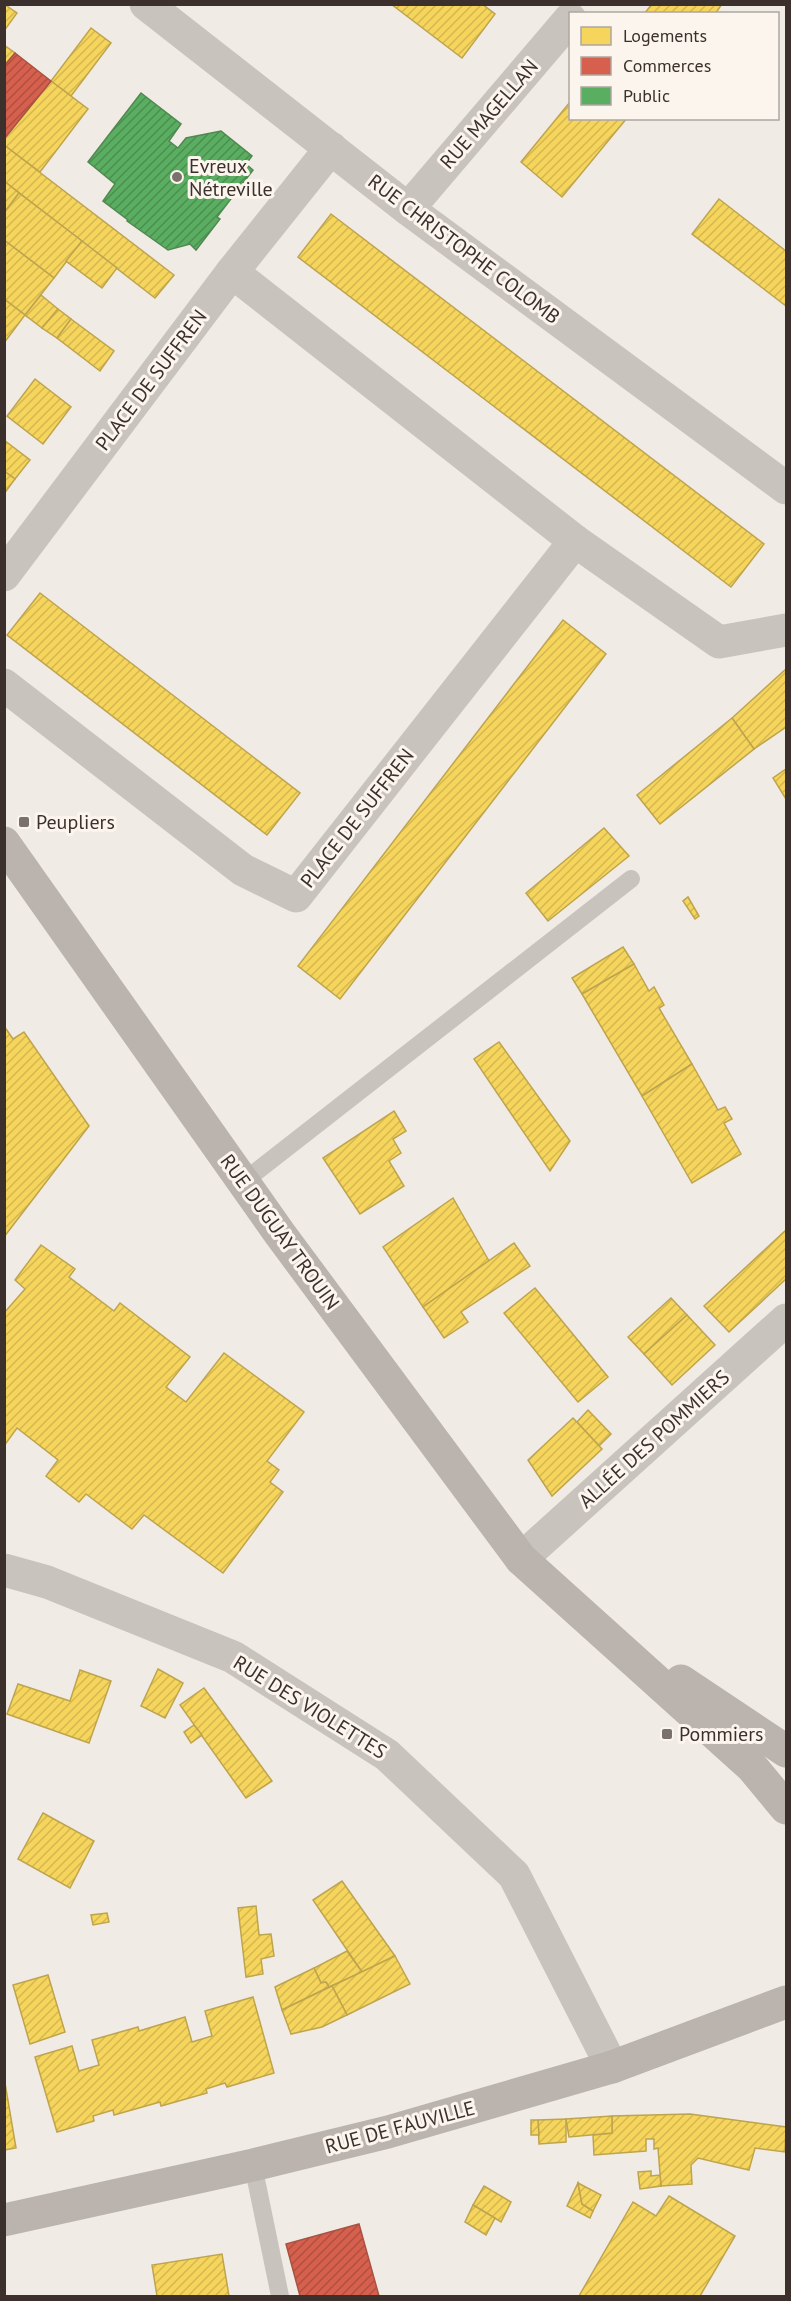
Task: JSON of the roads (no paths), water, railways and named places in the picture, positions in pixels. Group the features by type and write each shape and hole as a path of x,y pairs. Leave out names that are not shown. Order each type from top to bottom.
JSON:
{"street":[{"name":"RUE CHRISTOPHE COLOMB","path":"146,4 408,209 786,488"},
{"name":"RUE MAGELLAN","path":"408,209 569,20"},
{"name":"PLACE DE SUFFREN","path":"4,575 232,272 331,148"},
{"path":"232,272 575,541 719,642 786,630"},
{"name":"PLACE DE SUFFREN","path":"4,685 243,870 296,896 575,541"},
{"name":"RUE DUGUAY TROUIN","path":"4,843 243,1182 521,1559 752,1767 786,1808"},
{"name":"ALLÉE DES POMMIERS","path":"521,1559 786,1320"},
{"name":"RUE DES VIOLETTES","path":"4,1570 47,1582 233,1657 387,1755 514,1875 612,2067"},
{"name":"RUE DUGUAY TROUIN","path":"572,1607 786,1751"},
{"name":"RUE DE FAUVILLE","path":"4,2220 253,2165 388,2132 612,2067 786,2002"}],"lane":[{"path":"243,1182 631,879"},
{"path":"253,2165 280,2296"}],"place":[{"name":"Evreux Nétreville","path":"177,177"},
{"name":"Peupliers","path":"24,822"},
{"name":"Pommiers","path":"667,1734"}]}
